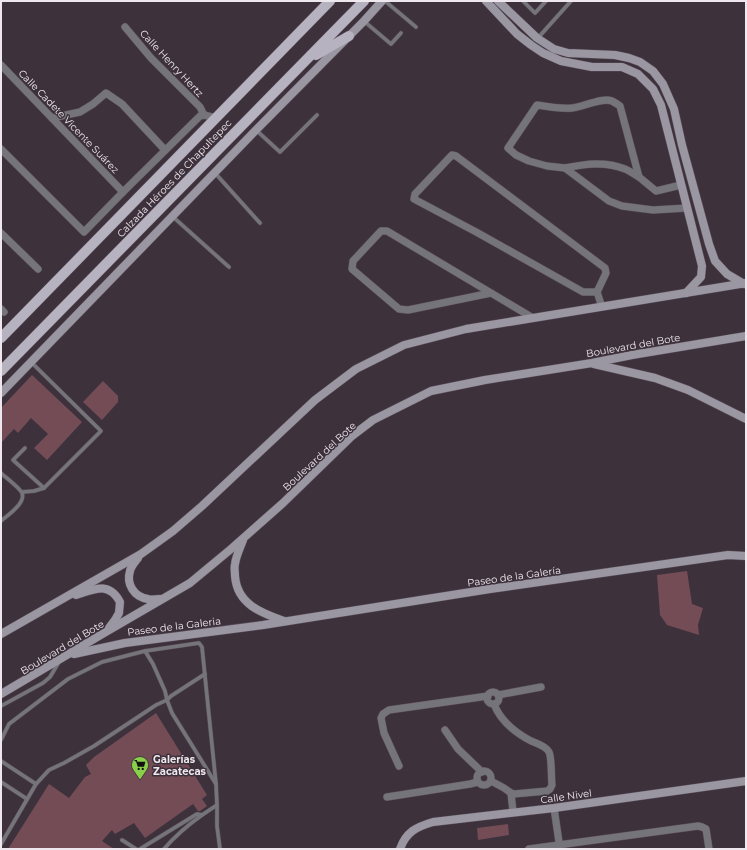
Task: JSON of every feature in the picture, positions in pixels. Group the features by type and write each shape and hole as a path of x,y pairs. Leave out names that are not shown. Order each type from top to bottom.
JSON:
{"main road":[{"name":"Calzada Héroes de Chapultepec","path":"1,338 330,1"},
{"name":"Calzada Héroes de Chapultepec","path":"1,371 364,1"},
{"path":"304,62 349,36"},
{"path":"1,376 9,364"}],"street":[{"path":"1,393 256,130 384,1"},
{"path":"486,1 516,34 542,52 561,61 592,67 622,68 638,74 653,89 661,105 702,266 700,277 686,293"},
{"path":"498,1 537,38 554,49 568,53 615,55 629,58 640,62 652,71 663,84 674,109 682,145 715,260 727,274 745,284"},
{"name":"Calle Henry Hertz","path":"125,27 151,58 200,107 204,115"},
{"name":"Calle Cadete Vicente Suárez","path":"1,65 123,192"},
{"path":"52,118 80,112 93,104 106,93 122,104 165,150"},
{"path":"639,177 620,106 612,101 604,100 572,108 556,108 537,105 508,148 516,155 528,161 547,166 565,168 589,164 605,164 624,168 639,177 656,191 681,185"},
{"path":"1,148 84,232 200,116 204,115 216,118"},
{"path":"672,148 682,145"},
{"path":"597,292 583,292 414,199 414,194 452,155 456,156 604,268 606,273 597,292 602,307"},
{"path":"565,168 609,201 622,206 653,210 687,208"},
{"path":"491,293 408,310 399,309 352,269 353,261 381,231 388,231 491,293 532,318"},
{"path":"1,233 38,269"},
{"path":"1,634 141,554 173,531 202,506 315,400 356,369 404,345 466,328 745,284"},
{"name":"Boulevard del Bote","path":"1,694 190,583 244,538 352,436 373,420 424,394 431,391 485,380 746,336"},
{"path":"592,363 655,378 688,390 746,419"},
{"path":"244,538 234,566 235,582 239,592 248,603 257,610 266,615 284,621"},
{"path":"141,554 130,570 128,578 131,588 134,592 147,599 163,599"},
{"name":"Paseo de la Galería","path":"284,621 700,558 728,555 746,556"},
{"path":"58,601 97,588 114,592 120,602 119,613 104,633"},
{"name":"Paseo de la Galeria","path":"64,657 125,642 284,621"},
{"path":"400,766 384,733 381,718 385,712 389,710 488,696 492,693 498,695 541,687"},
{"path":"494,704 499,700 498,695"},
{"path":"488,696 488,702 494,704 500,715 519,733 547,749 550,753 552,785 547,791 519,794 511,793 490,781"},
{"path":"445,730 458,749 482,772 488,773 491,778 490,781"},
{"path":"478,782 478,776 482,772"},
{"path":"387,797 478,782 485,785 490,781"},
{"name":"Calle Nivel","path":"400,849 408,835 414,829 433,822 554,808 746,781"},
{"path":"511,793 513,812"},
{"path":"554,808 560,847"},
{"path":"529,849 560,847 698,826 706,829 709,849"}],"lane":[{"path":"384,1 416,27"},
{"path":"523,1 535,13 546,1"},
{"path":"531,45 571,1"},
{"path":"364,21 391,44 401,33"},
{"path":"256,130 280,152 317,115"},
{"path":"215,173 260,223"},
{"path":"172,216 229,267"},
{"path":"690,221 703,221"},
{"path":"22,492 44,488 101,431 31,362"},
{"path":"25,448 13,460 44,488"},
{"path":"1,474 22,492 23,498 20,504 1,521"},
{"path":"1,740 9,724 68,679 102,662 145,651 199,643 202,647 205,674 216,784 217,826 220,849"},
{"path":"145,651 153,664 165,691 172,713 216,784"},
{"path":"1,706 43,683 64,657"},
{"path":"1,844 36,784 49,770 94,746 205,674"},
{"path":"1,762 36,784"},
{"path":"1,782 27,799"},
{"path":"164,849 188,825 217,805"},
{"path":"140,849 197,814 202,815"},
{"path":"122,840 136,849"}],"building":[{"path":"32,375 82,422 47,460 34,448 48,434 31,418 18,433 14,429 1,443 1,408"},
{"path":"103,381 118,396 118,402 102,420 83,402"},
{"path":"687,571 692,604 703,608 698,625 699,635 667,625 660,615 657,575"},
{"name":"Galerías Zacatecas","path":"156,713 207,795 202,799 207,806 198,811 193,804 145,838 134,823 115,834 112,830 102,841 114,849 8,849 49,784 69,798 85,777 91,774 86,765 94,757"},
{"path":"508,824 509,835 478,840 477,828"}],"place":[{"name":"Galerías Zacatecas","path":"140,780"}]}
